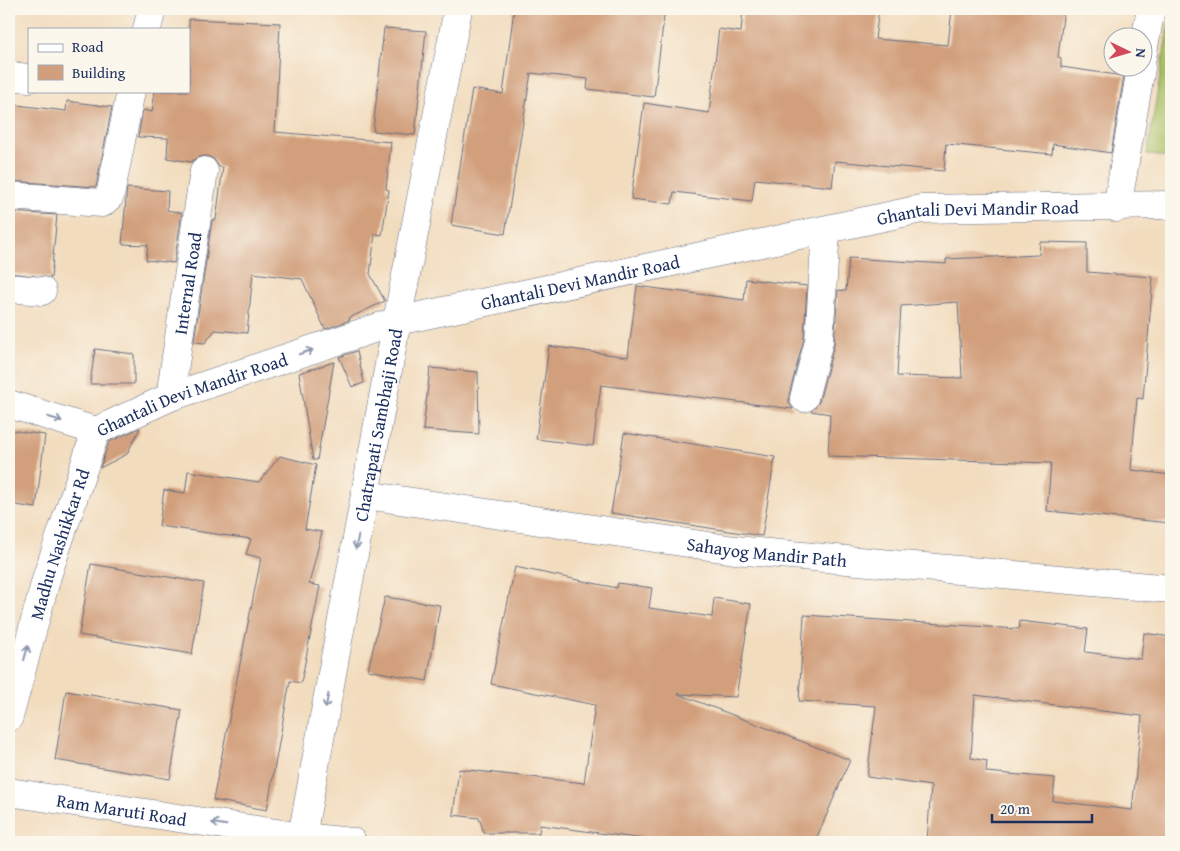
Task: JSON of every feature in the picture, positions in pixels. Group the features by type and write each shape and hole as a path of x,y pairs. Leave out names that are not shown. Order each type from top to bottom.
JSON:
{"street":[{"path":"147,28 152,9"},
{"name":"Chatrapati Sambhaji Road","path":"301,840 397,322 458,9"},
{"path":"1147,28 1151,9"},
{"path":"9,76 28,78"},
{"path":"1117,208 1139,78"},
{"path":"9,196 102,203 110,196 131,92"},
{"name":"Internal Road","path":"170,396 204,171"},
{"name":"Ghantali Devi Mandir Road","path":"9,404 96,432 170,396 397,322 922,209 1117,208 1171,205"},
{"path":"804,398 820,342 826,230"},
{"path":"9,288 42,292"},
{"name":"Madhu Nashikkar Rd","path":"9,717 47,576 96,432"},
{"name":"Sahayog Mandir Path","path":"366,495 735,550 1171,589"},
{"name":"Ram Maruti Road","path":"9,792 301,840 352,842"}],"green space":[{"path":"1171,9 1171,157 1147,155"}],"building":[{"path":"514,9 665,9 654,97 587,89 588,79 531,73 505,234 451,225 472,89 503,94"},
{"path":"743,9 879,9 875,39 948,45 952,9 1064,9 1058,57 1061,58 1061,67 1102,73 1102,78 1124,78 1111,153 1053,144 1052,154 946,144 944,171 835,161 832,187 755,179 752,201 674,192 672,204 631,199 644,103 709,113 719,29 741,32"},
{"path":"189,19 280,23 275,132 391,142 386,189 389,190 382,235 375,234 370,274 385,301 349,318 350,320 325,329 302,279 253,273 247,333 215,330 205,343 194,342 212,220 216,220 223,167 219,167 214,159 207,156 198,157 191,162 167,158 168,138 138,137 143,110 152,112 155,92 190,92"},
{"path":"384,28 426,31 415,135 373,131"},
{"path":"67,101 112,107 96,187 9,181 9,104 66,111"},
{"path":"127,188 168,191 167,210 182,213 174,263 146,260 148,245 122,244"},
{"path":"9,212 57,215 51,278 9,273"},
{"path":"1040,242 1087,243 1087,272 1153,277 1143,399 1137,398 1131,470 1171,475 1171,523 1047,511 1051,463 828,456 830,414 811,411 819,402 834,345 838,290 846,291 849,258 946,264 946,259 1039,255","holes":["958,302 962,378 897,376 901,306"]},
{"path":"746,279 807,286 804,338 789,395 789,403 793,409 601,385 593,446 536,439 549,346 628,357 637,286 744,300"},
{"path":"95,349 134,354 134,384 90,384"},
{"path":"357,351 364,383 352,387 339,357"},
{"path":"334,362 317,460 313,460 299,373"},
{"path":"430,368 478,372 479,434 423,430"},
{"path":"140,428 127,454 100,468 109,442"},
{"path":"9,430 45,435 36,508 9,504"},
{"path":"624,433 775,457 762,536 611,513"},
{"path":"280,456 316,465 305,529 322,532 309,584 320,586 301,683 290,681 267,810 213,800 261,558 246,554 251,539 159,526 164,490 185,493 188,471 259,482"},
{"path":"91,564 204,583 192,654 79,635"},
{"path":"515,567 617,588 618,583 652,588 649,608 712,617 714,598 751,604 736,697 678,694 850,760 815,842 666,842 540,825 539,833 484,833 479,818 453,815 459,769 584,783 595,705 491,684"},
{"path":"385,597 440,605 427,681 368,670"},
{"path":"804,615 1019,629 1020,621 1088,629 1085,652 1141,659 1144,633 1171,637 1171,842 927,842 931,786 867,777 876,706 799,701","holes":["975,695 1142,716 1132,810 1053,801 1055,778 986,772 987,761 971,758"]},
{"path":"66,691 182,710 170,779 55,760"}]}
